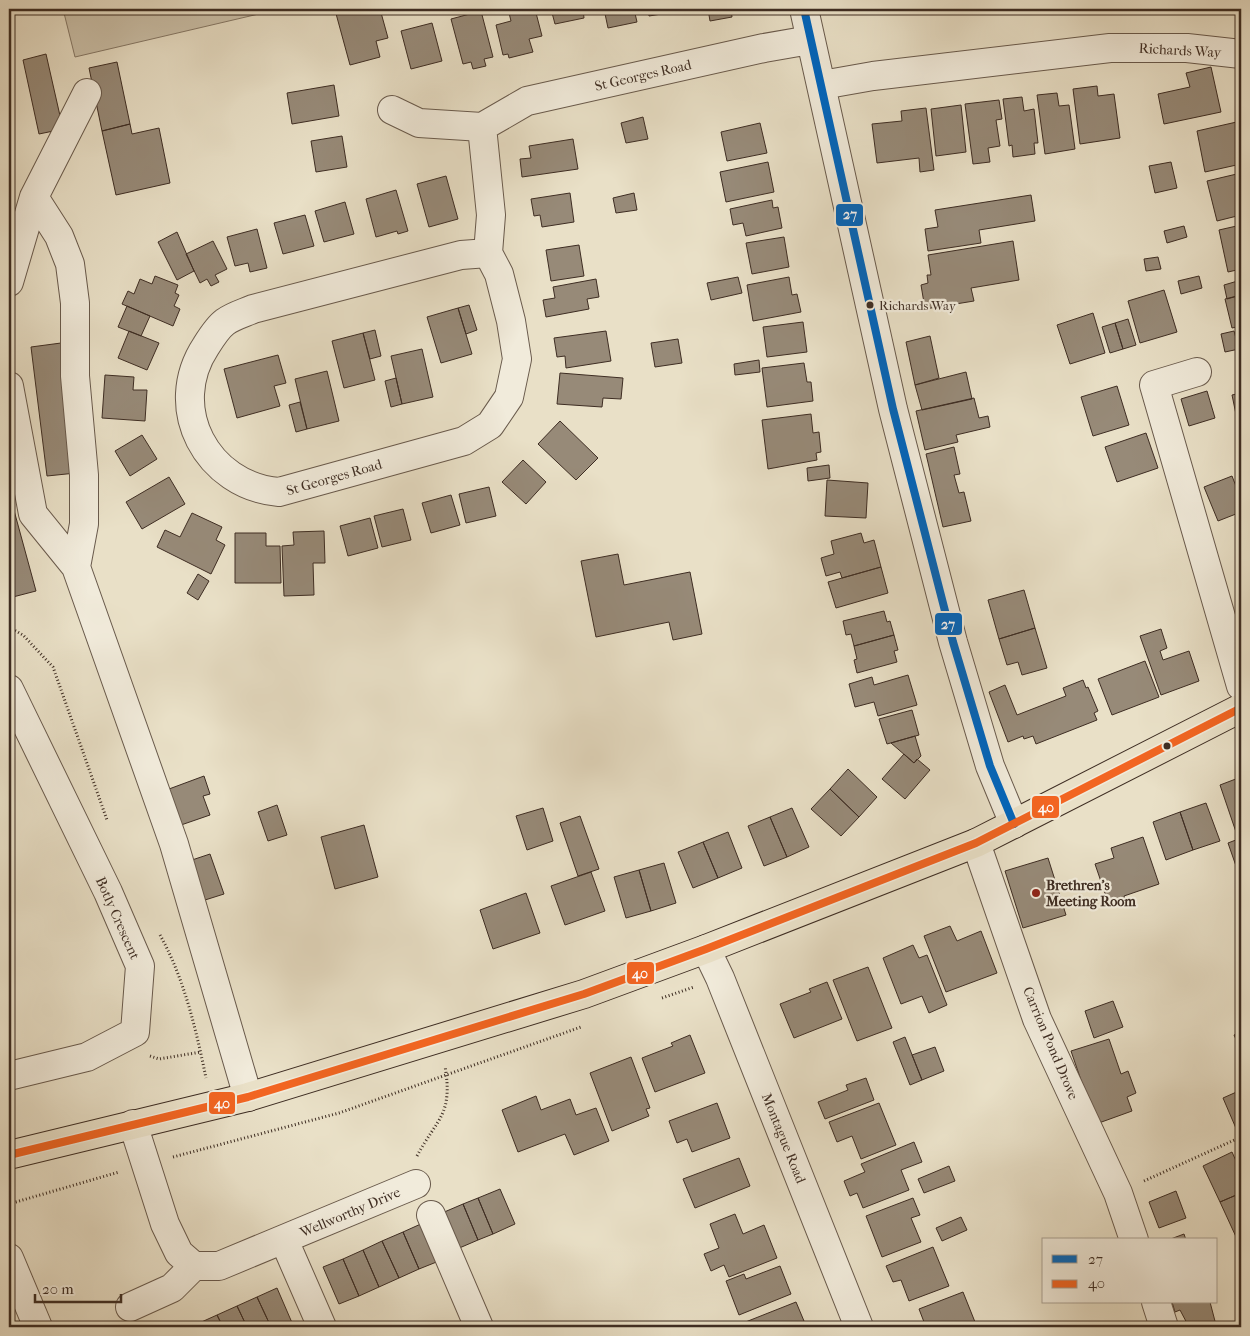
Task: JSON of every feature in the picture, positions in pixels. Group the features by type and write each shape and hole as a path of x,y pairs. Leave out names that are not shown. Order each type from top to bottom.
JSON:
{"main road":[{"path":"9,1155 248,1097 584,994 706,949 976,843 1241,708"}],"street":[{"path":"804,9 822,85 845,201 893,409 953,642 984,750 1014,824"},
{"name":"St Georges Road","path":"482,127 527,101 764,48 810,40"},
{"name":"Richards Way","path":"822,85 872,76 1110,48 1187,48 1241,54"},
{"path":"9,282 34,197 87,92"},
{"path":"392,110 419,124 482,127 491,215 488,252"},
{"path":"34,197 60,236 70,264 75,303 75,376 84,475 84,524 76,567"},
{"name":"St Georges Road","path":"488,252 499,274 511,321 517,359 509,397 490,425 464,441 279,492 261,490 242,482 205,451 192,419 189,402 191,375 200,355 224,322 253,309 461,255 488,252"},
{"path":"1197,372 1154,385 1241,686"},
{"path":"9,386 33,514 76,567 174,844 248,1097"},
{"name":"Botly Crescent","path":"9,689 108,892 140,966 135,1032 87,1056 9,1076"},
{"name":"Carrion Pond Drove","path":"976,843 1037,1019 1118,1193 1133,1238"},
{"name":"Montague Road","path":"706,949 720,978 859,1327"},
{"path":"130,1307 172,1288 194,1266 179,1253 165,1224 133,1124"},
{"name":"Wellworthy Drive","path":"194,1266 219,1266 416,1184"},
{"path":"431,1216 478,1327"},
{"name":"Wellworthy Drive","path":"284,1240 322,1327"},
{"path":"9,1258 38,1327"},
{"path":"1157,1304 1164,1327"}],"path":[{"path":"656,1000 720,978"},
{"path":"9,1204 146,1164 339,1114 583,1026"},
{"path":"416,1184 415,1160 444,1113 448,1097 440,1038"},
{"path":"1118,1193 1241,1137"}],"shaded area":[{"path":"63,9 280,9 75,57"}],"building":[{"path":"380,9 388,38 376,41 380,57 350,65 335,10"},
{"path":"508,9 535,9 542,36 529,39 533,52 509,58 508,54 503,55 496,25 511,21"},
{"path":"551,9 583,9 584,18 555,24"},
{"path":"604,9 634,9 637,22 608,28"},
{"path":"648,9 679,9 680,11 649,16"},
{"path":"708,9 731,9 732,17 710,21"},
{"path":"481,11 493,57 484,59 486,66 473,69 471,62 463,64 451,19"},
{"path":"432,23 442,61 411,69 401,31"},
{"path":"46,54 63,129 39,134 23,60"},
{"path":"117,62 130,124 102,131 89,68"},
{"path":"1211,67 1221,112 1164,124 1158,94 1190,87 1186,73"},
{"path":"334,85 339,116 292,124 287,93"},
{"path":"1097,86 1098,96 1114,94 1120,138 1080,144 1073,89"},
{"path":"1057,93 1059,106 1069,105 1075,149 1045,154 1037,95"},
{"path":"1022,97 1024,111 1034,109 1038,143 1034,143 1035,154 1013,157 1012,145 1009,146 1003,99"},
{"path":"999,100 1002,119 996,120 1000,146 988,148 990,162 973,164 965,104"},
{"path":"961,105 966,152 936,156 931,109"},
{"path":"926,108 934,170 920,172 919,158 877,163 872,124 902,121 901,111"},
{"path":"643,117 648,139 626,143 621,123"},
{"path":"1241,121 1241,164 1205,172 1197,131"},
{"path":"760,123 767,153 727,161 721,132"},
{"path":"130,124 132,134 159,128 170,183 116,195 102,131"},
{"path":"342,136 347,167 316,172 311,141"},
{"path":"573,139 578,169 522,177 520,159 531,158 529,146"},
{"path":"768,162 774,192 726,202 720,172"},
{"path":"1171,162 1177,188 1155,193 1149,166"},
{"path":"1241,173 1241,215 1217,221 1207,181"},
{"path":"446,176 458,219 429,227 417,184"},
{"path":"396,190 408,231 398,234 397,231 376,237 366,199"},
{"path":"570,193 574,222 542,227 540,215 534,216 531,199"},
{"path":"634,193 637,210 616,213 613,198"},
{"path":"1031,195 1035,221 979,230 981,243 928,251 925,229 938,227 935,210"},
{"path":"772,200 773,208 778,207 782,228 746,236 743,223 733,225 730,209"},
{"path":"345,202 354,234 324,242 315,211"},
{"path":"305,215 314,246 283,254 274,223"},
{"path":"1241,225 1241,269 1228,272 1219,230"},
{"path":"1184,226 1187,237 1167,243 1164,231"},
{"path":"257,229 267,268 250,272 248,263 235,266 227,237"},
{"path":"177,232 194,271 177,280 158,242"},
{"path":"784,237 789,267 752,274 746,243"},
{"path":"213,241 227,269 215,275 219,282 211,286 207,279 200,283 186,254"},
{"path":"1013,241 1019,280 971,288 974,301 925,309 921,285 928,283 927,275 931,275 928,255"},
{"path":"579,245 584,276 551,281 546,250"},
{"path":"1158,257 1161,269 1146,271 1144,259"},
{"path":"155,276 178,285 175,293 179,295 174,306 180,309 173,326 122,304 128,291 134,294 140,279 152,284"},
{"path":"1199,276 1202,288 1181,294 1178,281"},
{"path":"738,277 742,293 711,300 707,283"},
{"path":"789,277 792,295 797,294 801,312 753,321 747,285"},
{"path":"596,279 599,297 587,299 589,309 546,317 543,300 555,298 553,287"},
{"path":"1241,280 1241,295 1227,299 1224,285"},
{"path":"1164,290 1177,332 1140,343 1128,301"},
{"path":"1241,295 1241,326 1232,328 1225,299"},
{"path":"469,305 477,330 466,334 458,308"},
{"path":"127,306 150,316 141,336 118,327"},
{"path":"458,308 472,354 441,363 427,317"},
{"path":"1093,313 1105,353 1070,364 1057,325"},
{"path":"1128,319 1136,345 1123,349 1115,323"},
{"path":"803,322 807,352 767,357 763,327"},
{"path":"1115,323 1123,349 1110,353 1102,327"},
{"path":"375,330 381,356 370,359 363,333"},
{"path":"129,331 159,343 147,370 118,358"},
{"path":"606,331 611,361 566,368 565,356 557,357 554,338"},
{"path":"1234,331 1239,349 1225,352 1221,334"},
{"path":"363,333 375,380 344,388 332,341"},
{"path":"930,336 939,378 915,385 906,342"},
{"path":"678,339 682,363 655,367 651,343"},
{"path":"61,343 76,473 47,476 31,347"},
{"path":"1241,348 1241,369 1236,349"},
{"path":"422,349 433,397 402,404 391,356"},
{"path":"278,355 286,383 274,386 280,406 237,418 224,369"},
{"path":"759,360 760,372 735,375 734,364"},
{"path":"804,363 807,382 811,382 813,401 767,407 762,368"},
{"path":"327,371 339,421 307,429 295,379"},
{"path":"966,372 972,399 922,410 915,385"},
{"path":"560,373 623,378 621,399 603,398 602,407 557,404"},
{"path":"105,375 134,377 133,390 147,390 145,421 102,418"},
{"path":"396,378 402,404 391,407 385,381"},
{"path":"1117,386 1129,425 1093,436 1081,397"},
{"path":"1207,391 1215,418 1189,426 1181,399"},
{"path":"1241,393 1241,423 1238,424 1232,395"},
{"path":"974,398 979,418 988,416 990,427 956,435 958,442 925,450 916,411"},
{"path":"300,402 307,429 296,432 289,405"},
{"path":"811,414 813,433 819,432 821,452 816,453 817,460 768,469 762,420"},
{"path":"560,421 598,458 576,480 538,444"},
{"path":"1146,433 1158,468 1117,482 1105,447"},
{"path":"142,435 157,459 130,476 115,451"},
{"path":"954,447 960,474 954,475 959,493 964,492 971,521 943,527 926,454"},
{"path":"523,460 546,482 526,504 502,482"},
{"path":"829,465 830,478 808,481 807,468"},
{"path":"1232,476 1241,499 1241,512 1218,521 1204,487"},
{"path":"169,477 185,504 142,529 126,502"},
{"path":"827,480 868,483 866,518 825,516"},
{"path":"489,487 496,516 466,523 459,494"},
{"path":"9,492 36,591 9,598"},
{"path":"451,495 460,525 431,533 422,503"},
{"path":"403,509 411,540 382,547 374,516"},
{"path":"192,513 222,527 216,540 225,545 211,574 157,547 165,530 180,537"},
{"path":"370,518 378,548 348,556 340,526"},
{"path":"324,531 325,563 313,563 314,595 284,596 282,546 294,545 293,532"},
{"path":"235,533 266,533 266,546 280,546 281,583 235,583"},
{"path":"861,533 864,543 874,540 881,567 842,578 840,572 826,576 821,558 834,554 831,541"},
{"path":"618,554 624,585 690,572 702,634 673,640 669,622 596,637 581,561"},
{"path":"881,567 888,593 836,608 828,582"},
{"path":"198,574 209,581 198,600 187,593"},
{"path":"1024,590 1035,628 999,639 988,600"},
{"path":"884,611 887,622 890,621 894,635 854,646 851,634 846,635 843,621"},
{"path":"1035,628 1047,668 1022,675 1018,662 1007,665 999,639"},
{"path":"1161,629 1167,648 1160,651 1163,660 1189,651 1199,681 1161,695 1140,636"},
{"path":"894,635 898,650 894,651 897,662 857,673 854,660 857,659 854,646"},
{"path":"1145,661 1159,697 1112,715 1098,679"},
{"path":"908,675 917,705 878,716 874,702 855,707 849,684 872,677 874,685"},
{"path":"1083,680 1098,711 1094,713 1097,720 1036,744 1033,736 1024,739 1023,736 1008,742 989,692 1005,685 1017,715 1066,696 1063,688"},
{"path":"912,710 919,735 887,744 879,719"},
{"path":"915,736 921,756 914,763 891,743"},
{"path":"904,754 914,763 917,759 930,770 905,799 882,779"},
{"path":"848,769 877,797 859,817 830,789"},
{"path":"204,776 210,794 203,796 210,815 181,825 169,789"},
{"path":"1241,777 1241,834 1237,835 1220,785"},
{"path":"830,789 859,817 841,836 811,809"},
{"path":"1206,803 1220,841 1193,850 1180,812"},
{"path":"277,805 287,835 268,841 258,812"},
{"path":"543,808 553,841 527,850 516,816"},
{"path":"792,808 809,847 787,857 770,817"},
{"path":"1180,812 1193,850 1166,860 1153,822"},
{"path":"580,816 599,869 578,876 560,823"},
{"path":"770,817 787,857 764,866 748,826"},
{"path":"364,825 378,877 335,889 321,837"},
{"path":"728,832 742,868 718,878 703,842"},
{"path":"1143,837 1159,884 1124,896 1125,899 1109,905 1095,864 1114,858 1111,848"},
{"path":"1241,838 1241,864 1236,866 1228,843"},
{"path":"703,842 718,878 693,888 678,852"},
{"path":"210,854 224,894 205,900 192,860"},
{"name":"Brethren's Meeting Room","path":"1048,858 1066,915 1023,928 1005,871"},
{"path":"664,863 676,903 651,911 639,870"},
{"path":"639,870 651,911 626,918 614,877"},
{"path":"591,872 605,911 565,925 551,886"},
{"path":"526,893 540,933 493,949 480,910"},
{"path":"950,926 957,941 981,931 997,973 946,992 924,936"},
{"path":"913,945 919,958 927,955 947,1005 929,1013 922,996 901,1004 883,958"},
{"path":"868,967 892,1028 857,1041 833,980"},
{"path":"827,982 842,1019 794,1038 780,1004 811,992 809,989"},
{"path":"1113,1001 1123,1027 1094,1038 1085,1011"},
{"path":"1241,1032 1241,1050 1234,1035"},
{"path":"690,1035 705,1073 655,1092 642,1058 673,1046 671,1043"},
{"path":"905,1037 922,1080 910,1085 893,1042"},
{"path":"1109,1039 1121,1074 1128,1071 1136,1093 1127,1097 1132,1111 1096,1124 1071,1051"},
{"path":"935,1047 944,1071 922,1080 912,1055"},
{"path":"631,1057 650,1108 646,1109 649,1116 612,1131 590,1073"},
{"path":"866,1078 874,1100 825,1119 818,1102 848,1090 846,1085"},
{"path":"1241,1090 1241,1132 1238,1133 1223,1098"},
{"path":"536,1096 541,1110 570,1099 576,1115 596,1108 609,1141 574,1155 565,1134 518,1152 502,1110"},
{"path":"717,1103 730,1138 692,1152 687,1139 677,1143 669,1121"},
{"path":"879,1103 896,1145 861,1159 852,1136 837,1142 829,1122"},
{"path":"914,1142 922,1162 901,1170 909,1190 863,1208 857,1193 850,1196 844,1181 865,1172 861,1164"},
{"path":"1232,1152 1241,1172 1241,1193 1220,1202 1203,1166"},
{"path":"739,1158 750,1186 695,1208 683,1179"},
{"path":"949,1166 955,1181 924,1193 918,1179"},
{"path":"500,1189 515,1224 493,1234 478,1198"},
{"path":"1176,1191 1186,1218 1159,1228 1149,1202"},
{"path":"1241,1193 1241,1237 1237,1239 1220,1202"},
{"path":"478,1198 493,1234 478,1240 463,1204"},
{"path":"913,1198 920,1215 911,1218 921,1242 882,1257 866,1216"},
{"path":"463,1204 478,1240 457,1249 442,1213"},
{"path":"735,1214 743,1234 764,1225 777,1258 729,1277 724,1265 711,1271 704,1254 719,1248 710,1224"},
{"path":"961,1217 967,1230 942,1241 936,1228"},
{"path":"423,1223 439,1261 419,1269 403,1232"},
{"path":"403,1232 419,1269 399,1278 382,1241"},
{"path":"1184,1234 1185,1238 1173,1238"},
{"path":"382,1241 399,1278 379,1287 363,1250"},
{"path":"933,1247 949,1286 909,1301 901,1280 893,1282 886,1266"},
{"path":"363,1250 379,1287 359,1296 343,1259"},
{"path":"343,1259 359,1296 339,1304 323,1267"},
{"path":"780,1266 791,1294 739,1315 726,1281 744,1274 746,1279"},
{"path":"277,1288 293,1325 288,1327 271,1327 257,1297"},
{"path":"963,1292 977,1327 910,1327 924,1322 919,1309"},
{"path":"257,1297 271,1327 247,1327 237,1306"},
{"path":"796,1302 804,1321 798,1323 800,1327 745,1327 743,1323"},
{"path":"1173,1304 1211,1304 1216,1325 1189,1327 1180,1310 1175,1312"},
{"path":"237,1306 247,1327 223,1327 217,1315"},
{"path":"217,1315 223,1327 199,1327 197,1324"}],"transit line":[{"name":"27","path":"804,9 893,409 953,642 990,766 1014,824"},
{"name":"40","path":"9,1155 248,1097 584,994 706,949 976,843 1241,708"}],"place":[{"name":"Richards Way","path":"870,305"},
{"name":"Brethren's Meeting Room","path":"1036,893"}]}
